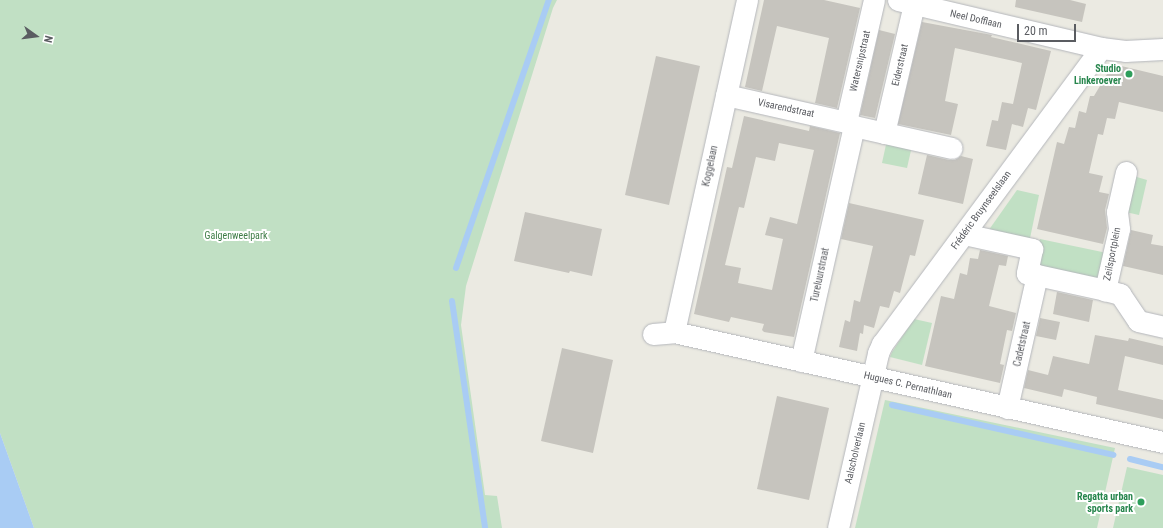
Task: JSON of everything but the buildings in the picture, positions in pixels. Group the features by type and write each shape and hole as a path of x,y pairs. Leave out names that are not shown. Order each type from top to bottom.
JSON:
{"street":[{"name":"Koggelaan","path":"674,332 734,97 747,0"},
{"name":"Watersnipstraat","path":"839,189 874,0"},
{"name":"Eiderstraat","path":"885,130 907,36 906,2"},
{"name":"Neel Dofflaan","path":"906,2 1101,48 1125,51 1163,49"},
{"name":"Frédéric Bruynseelslaan","path":"873,377 878,353 882,344 1101,48"},
{"name":"Visarendstraat","path":"734,97 850,124 885,130 919,141 952,148"},
{"name":"Zeilsportplein","path":"1037,278 1108,291 1119,229 1117,212 1126,172"},
{"name":"Tureluurstraat","path":"800,361 839,189"},
{"path":"964,234 1032,249 1027,273 1037,278"},
{"name":"Cadetstraat","path":"1007,408 1037,278"},
{"path":"1108,291 1120,294 1138,321 1163,326"},
{"name":"Hugues C. Pernathlaan","path":"653,334 674,332 1163,442"},
{"name":"Aalscholverlaan","path":"838,528 873,377"}],"green space":[{"name":"Galgenweelpark","path":"0,0 557,0 553,8 466,286 461,325 485,495 497,496 502,528 34,528 0,433"},
{"path":"887,140 912,146 907,168 882,163"},
{"path":"1130,175 1147,180 1139,215 1121,211"},
{"path":"1017,190 1039,195 1029,243 986,234"},
{"path":"1040,239 1107,253 1101,283 1033,268"},
{"path":"914,319 932,323 922,365 890,357"},
{"path":"885,400 1115,448 1097,528 855,528"},
{"name":"Regatta urban sports park","path":"1127,467 1163,475 1163,528 1113,528"}],"water":[{"path":"0,433 10,461 34,528 0,528"}],"waterway":[{"path":"456,268 549,0"},
{"path":"452,301 485,528"},
{"path":"892,405 1113,455"},
{"path":"1130,459 1163,467"}],"place":[{"name":"Studio Linkeroever","path":"1129,74"},
{"name":"Regatta urban sports park","path":"1141,502"}]}
